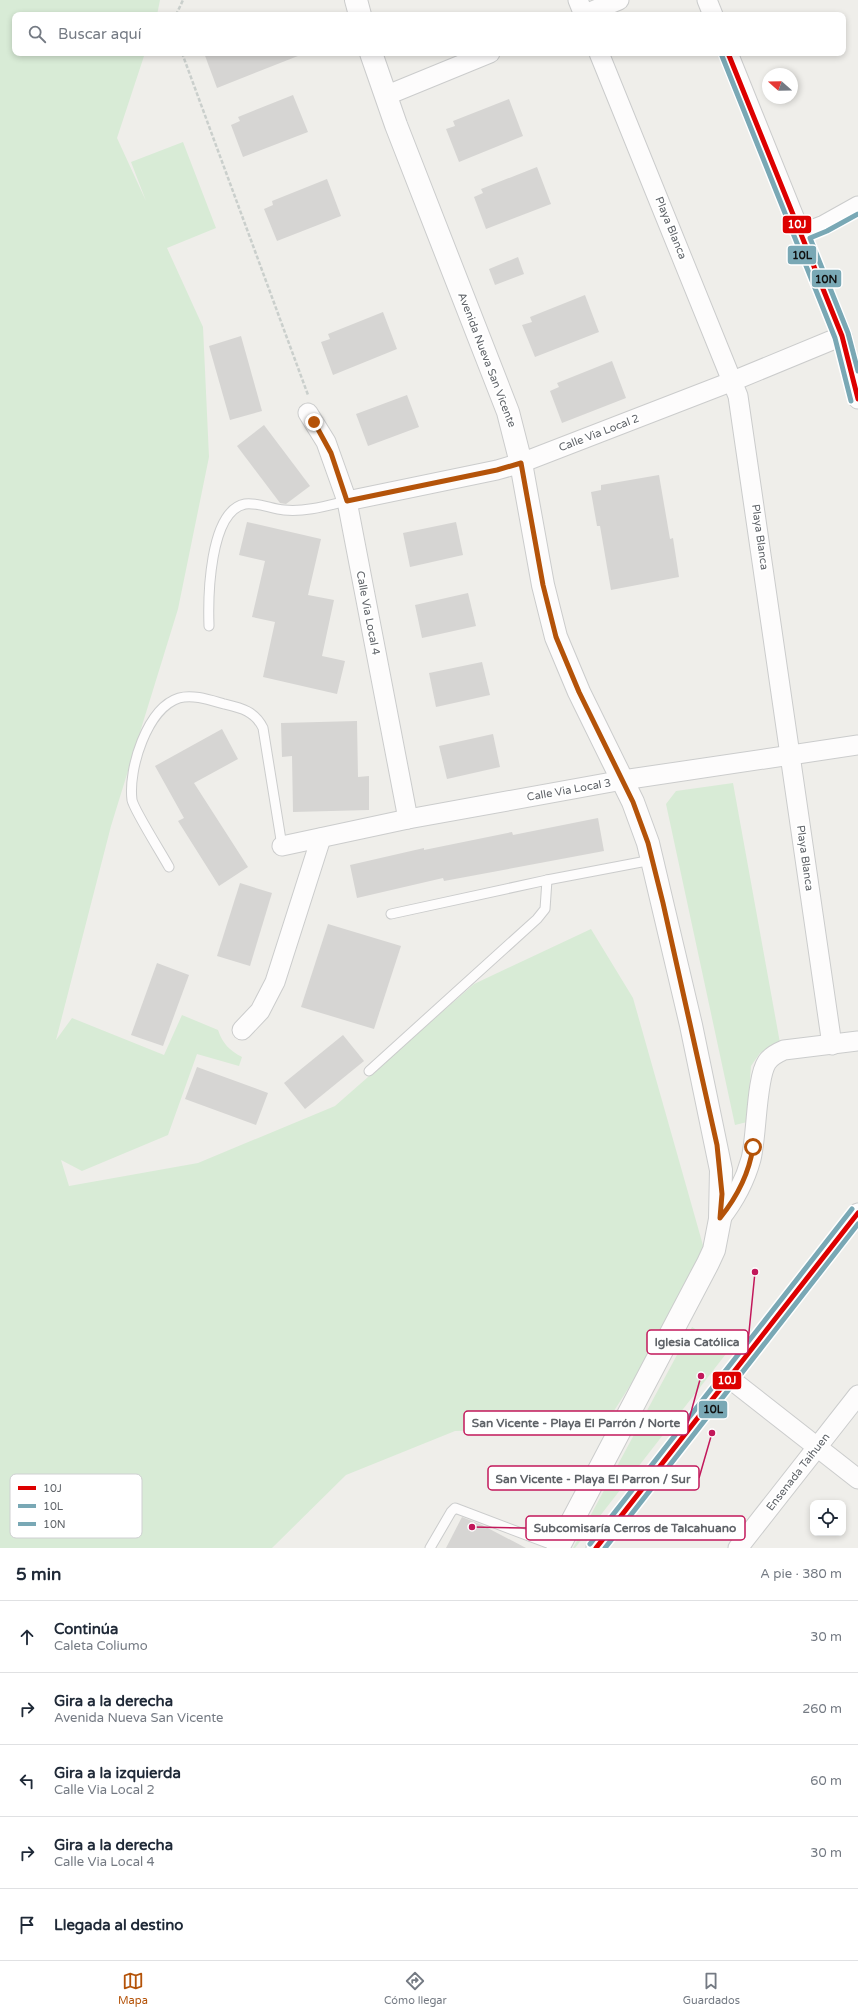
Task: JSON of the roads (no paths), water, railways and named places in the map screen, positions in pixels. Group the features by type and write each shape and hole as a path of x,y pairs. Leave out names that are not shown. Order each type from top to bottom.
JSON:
{"street":[{"path":"356,0 359,12"},
{"path":"578,0 582,12"},
{"path":"590,12 619,0"},
{"path":"707,0 712,12"},
{"name":"Avenida Nueva San Vicente","path":"372,56 386,96 508,412 521,463 543,585 556,637 579,692 623,780 640,819 652,860 717,1145 722,1188 720,1218 714,1250 705,1270 558,1548"},
{"path":"386,96 483,56"},
{"name":"Playa Blanca","path":"600,56 734,381 742,412 832,1045"},
{"path":"729,56 842,336 850,360 858,400"},
{"path":"801,234 824,225 858,206"},
{"name":"Calle Via Local 2","path":"347,501 497,470 521,463 734,381 842,336"},
{"name":"Calle Via Local 4","path":"308,413 326,442 347,501 408,819"},
{"name":"Calle Via Local 3","path":"282,846 408,819 623,780 858,745"},
{"path":"242,1030 260,1011 275,982 321,838"},
{"path":"720,1218 733,1203 747,1172 753,1147 761,1078 766,1063 771,1057 784,1050 858,1041"},
{"path":"596,1548 858,1212"},
{"path":"729,1378 858,1479"},
{"name":"Ensenada Taihuen","path":"738,1548 858,1395"}],"lane":[{"path":"209,626 208,598 214,552 220,533 230,514 234,510 246,504 283,510 313,510 347,501"},
{"path":"169,866 132,801 132,772 145,734 164,706 180,697 198,698 241,708 249,711 260,722 263,728 282,846"},
{"path":"391,914 547,880 652,860"},
{"path":"369,1071 537,919 545,909 547,880"},
{"path":"430,1548 451,1512 455,1508 459,1508 558,1548"}],"place":[{"name":"Iglesia Católica","path":"755,1272"},
{"name":"San Vicente - Playa El Parrón / Norte","path":"701,1376"},
{"name":"San Vicente - Playa El Parron / Sur","path":"712,1433"},
{"name":"Subcomisaría Cerros de Talcahuano","path":"472,1527"}]}
